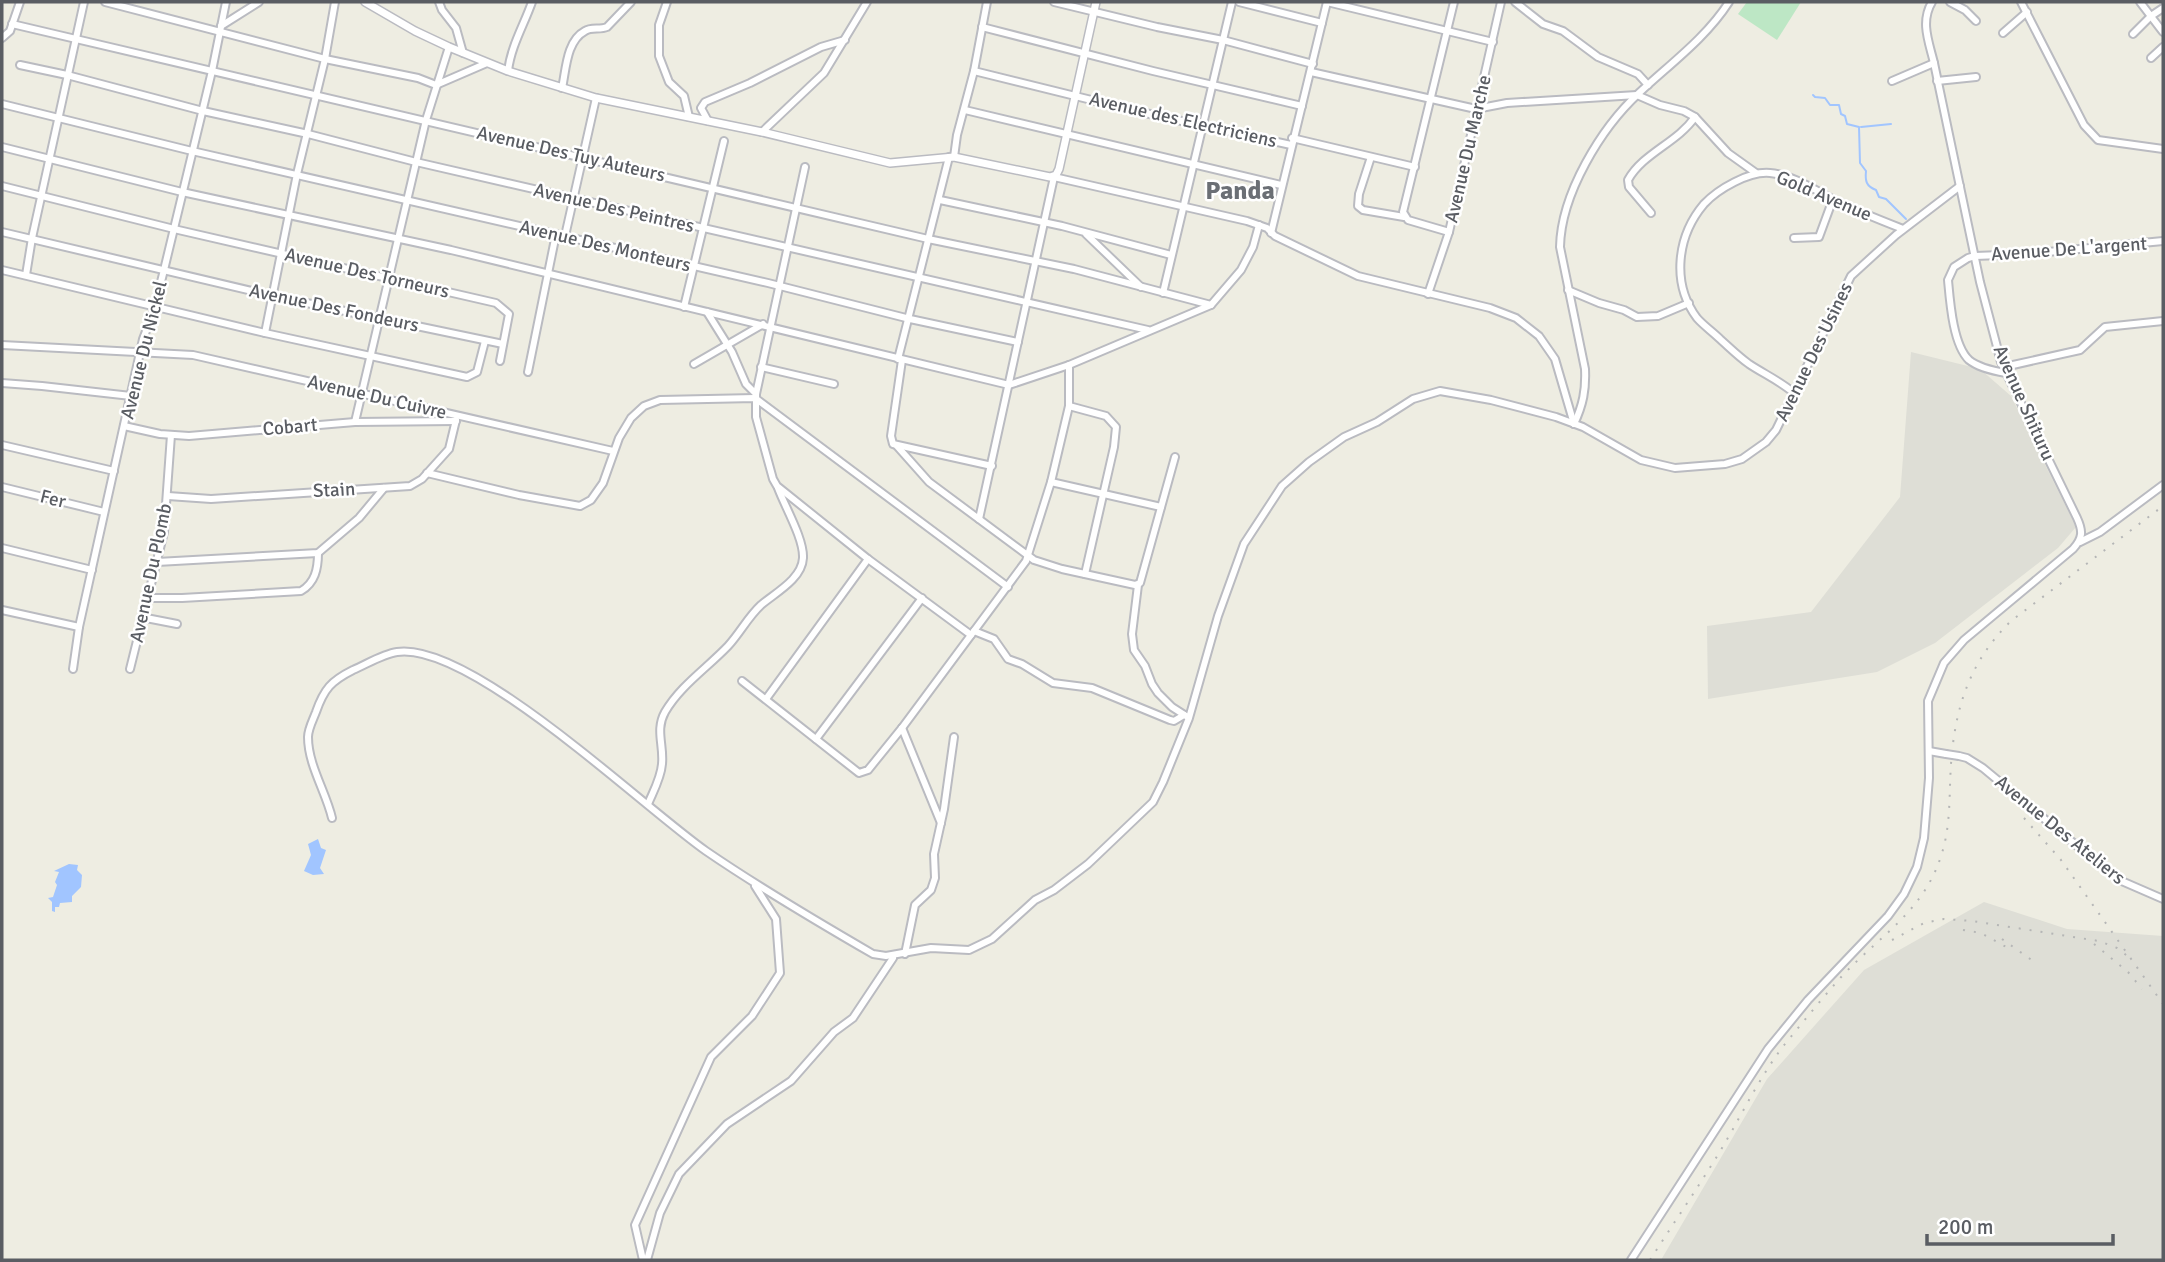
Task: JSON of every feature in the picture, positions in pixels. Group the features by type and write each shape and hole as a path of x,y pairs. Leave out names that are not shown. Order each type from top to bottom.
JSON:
{"street":[{"path":"2,38 10,31 20,2"},
{"path":"26,275 67,75 85,2"},
{"path":"104,2 220,29 325,59 418,78 436,86 487,62"},
{"name":"Avenue Du Nickel","path":"73,669 79,627 140,353 155,306 203,111 226,2"},
{"path":"220,29 259,2"},
{"path":"265,333 335,2"},
{"path":"365,2 415,31 463,53 508,71 596,97 762,132 890,163 951,157 1054,177 1259,225 1358,276 1504,312 1528,326 1539,336 1555,359 1574,424"},
{"path":"439,2 456,28 463,53"},
{"path":"508,71 512,49 532,2"},
{"path":"562,88 568,57 581,34 588,29 607,27 631,2"},
{"path":"667,2 659,25 659,56 669,82 684,96 689,117"},
{"path":"762,132 824,73 867,2"},
{"path":"987,2 965,110 928,239 900,360 891,436 893,444 929,482 1044,565 1138,585"},
{"path":"1054,2 1095,6 1157,27 1223,40 1312,64"},
{"path":"1163,293 1232,2"},
{"path":"1239,2 1322,23"},
{"path":"1270,233 1327,2 1493,42"},
{"path":"1404,217 1404,206 1454,2"},
{"name":"Avenue Du Marche","path":"1429,294 1448,232 1501,2"},
{"path":"1515,2 1538,21 1567,34 1598,57 1638,74 1648,85"},
{"path":"1574,424 1583,402 1585,379 1560,247 1560,233 1571,195 1602,138 1637,95 1693,44 1728,2"},
{"name":"Avenue Shituru","path":"1932,2 1927,14 1926,33 1988,314 2005,370 2077,518 2082,534 2080,542"},
{"path":"1950,2 1965,10 1976,21"},
{"path":"2021,2 2084,125 2098,140 2163,149"},
{"path":"2140,2 2163,32"},
{"path":"979,519 1054,177 1059,169 1095,6"},
{"path":"2133,34 2163,8"},
{"path":"2003,33 2027,12"},
{"name":"Avenue Des Tuy Auteurs","path":"12,24 928,239 1036,261 1211,305"},
{"path":"982,27 1302,106"},
{"path":"708,121 701,108 705,102 750,83 821,47 845,40"},
{"path":"355,422 426,120 449,47"},
{"path":"2151,58 2163,47"},
{"path":"1892,81 1934,63"},
{"name":"Avenue Des Peintres","path":"20,65 416,162 1149,331"},
{"name":"Avenue des Electriciens","path":"974,71 1203,126 1415,167"},
{"path":"1311,72 1476,109 1507,103 1637,95 1660,106 1684,111 1695,117 1728,153 1756,173"},
{"path":"1937,81 1976,77"},
{"path":"565,236 596,97"},
{"name":"Avenue Des Monteurs","path":"2,104 779,286 909,319 1018,342"},
{"path":"965,110 1281,185"},
{"path":"1651,213 1629,187 1628,180 1646,159 1681,132 1695,117"},
{"path":"684,307 724,141"},
{"path":"2,147 182,192 399,239 1009,384 1069,365 1211,305 1241,270 1253,247 1259,225"},
{"path":"1371,158 1359,194 1358,206 1363,210 1404,217 1448,232"},
{"path":"648,804 661,769 659,735 665,713 695,676 727,647 760,606 795,576 802,566 801,544 760,436 755,396 766,325 789,247 805,167"},
{"name":"Gold Avenue","path":"1794,393 1738,356 1704,325 1689,303 1681,281 1679,261 1684,237 1689,228 1708,200 1756,173 1777,174 1903,229"},
{"name":"Avenue Des Torneurs","path":"2,186 41,198 496,303 509,314 500,361"},
{"name":"Avenue Des Usines","path":"332,818 311,758 308,735 324,692 340,677 398,652 425,655 479,678 530,712 706,850 754,884 873,954 905,954 922,948 969,950 992,939 1035,900 1054,890 1088,864 1153,803 1186,716 1237,561 1264,511 1282,486 1318,455 1344,437 1377,422 1413,399 1440,391 1505,403 1574,424 1657,466 1682,468 1725,464 1748,456 1776,430 1851,276 1903,229 1960,186"},
{"path":"1794,238 1819,237 1833,199"},
{"path":"940,200 1083,232 1171,256"},
{"name":"Avenue Des Fondeurs","path":"2,232 273,296 503,344"},
{"path":"1083,232 1143,288"},
{"path":"527,372 556,234"},
{"name":"Avenue De L'argent","path":"1975,256 2027,254 2163,241"},
{"path":"1975,256 1959,263 1949,274 1949,288 1956,335 1962,349 1971,362 1988,369 2005,370 2080,350 2105,327 2163,321"},
{"path":"2,270 265,333 467,377 477,372 485,341"},
{"path":"1567,290 1637,317 1658,316 1689,303"},
{"path":"707,312 729,345 746,384 755,396 1008,587"},
{"path":"694,364 766,325"},
{"name":"Avenue Du Cuivre","path":"2,345 194,355 457,418 613,451"},
{"path":"742,681 859,773 868,770 1023,567 1051,482 1069,406 1069,365"},
{"path":"761,367 834,384"},
{"path":"2,383 131,396"},
{"path":"428,473 519,495 580,506 591,500 603,484 610,469 613,451 638,410 660,400 755,396"},
{"path":"1069,406 1106,416 1116,427 1114,447 1085,574"},
{"name":"Cobart","path":"124,426 171,435 457,418"},
{"name":"Stain","path":"168,496 211,499 410,486 428,473 451,445 457,418"},
{"name":"Avenue Du Plomb","path":"130,669 164,532 171,435"},
{"path":"2,446 114,471"},
{"path":"897,446 992,466"},
{"path":"778,486 868,559 972,633 994,639 1008,659 1022,664 1053,683 1092,688 1174,721 1186,716 1158,693 1152,684 1145,666 1134,650 1132,634 1138,585 1175,457"},
{"path":"1051,482 1161,507"},
{"path":"1631,1260 1768,1049 1808,1000 1888,916 1904,894 1917,867 1923,838 1929,751 1928,701 1944,663 1958,646 2080,542 2100,532 2163,485"},
{"name":"Fer","path":"2,487 104,512"},
{"path":"157,562 318,553 359,518 384,488"},
{"path":"2,548 92,570"},
{"path":"147,598 301,591 312,581 318,553"},
{"path":"766,699 868,559"},
{"path":"816,739 922,597"},
{"path":"2,610 79,627"},
{"path":"141,617 177,624"},
{"path":"902,728 941,825"},
{"path":"905,954 915,905 933,884 934,854 954,737"},
{"name":"Avenue Des Ateliers","path":"1929,751 1966,758 1983,768 2116,879 2163,899"},
{"path":"645,1260 635,1226 711,1057 752,1016 780,973 776,919 754,884"},
{"path":"645,1260 656,1225 673,1182 679,1174 727,1124 791,1081 834,1032 853,1018 893,958"}],"shaded area":[{"path":"1911,352 1980,369 2011,396 2076,527 2058,548 1935,643 1877,672 1708,699 1707,626 1811,612 1900,497"},
{"path":"1984,902 2067,929 2163,936 2163,1260 1661,1260 1767,1079 1864,970"}],"green space":[{"path":"1747,2 1801,2 1777,40 1738,14"}],"water":[{"path":"318,839 321,848 326,850 320,868 324,874 313,875 304,871 311,855 308,844"},
{"path":"69,864 78,865 77,870 82,875 81,887 72,896 72,902 60,903 59,907 55,907 55,912 52,911 52,902 48,898 53,897 57,885 55,882 59,872 54,871"}],"waterway":[{"path":"1813,95 1825,98 1830,105 1839,105 1847,124 1859,127 1860,163 1866,171 1867,183 1876,190 1879,197 1886,199 1906,219"},
{"path":"1861,127 1891,124"}],"railway":[{"path":"1650,1260 1719,1153 1758,1083 1785,1044 1843,975 1901,920 1925,890 1942,853 1947,831 1956,723 1967,686 1985,652 2011,621 2163,506"},
{"path":"2024,818 2061,860 2163,1004"},
{"path":"1892,940 1924,923 1944,919 1972,921 2099,941 2117,948 2130,958"},
{"path":"1963,930 1981,933 2008,948"},
{"path":"2002,939 2033,961"},
{"path":"2094,944 2128,972 2142,989"}],"district":[{"name":"Panda","path":"1240,191"}]}
